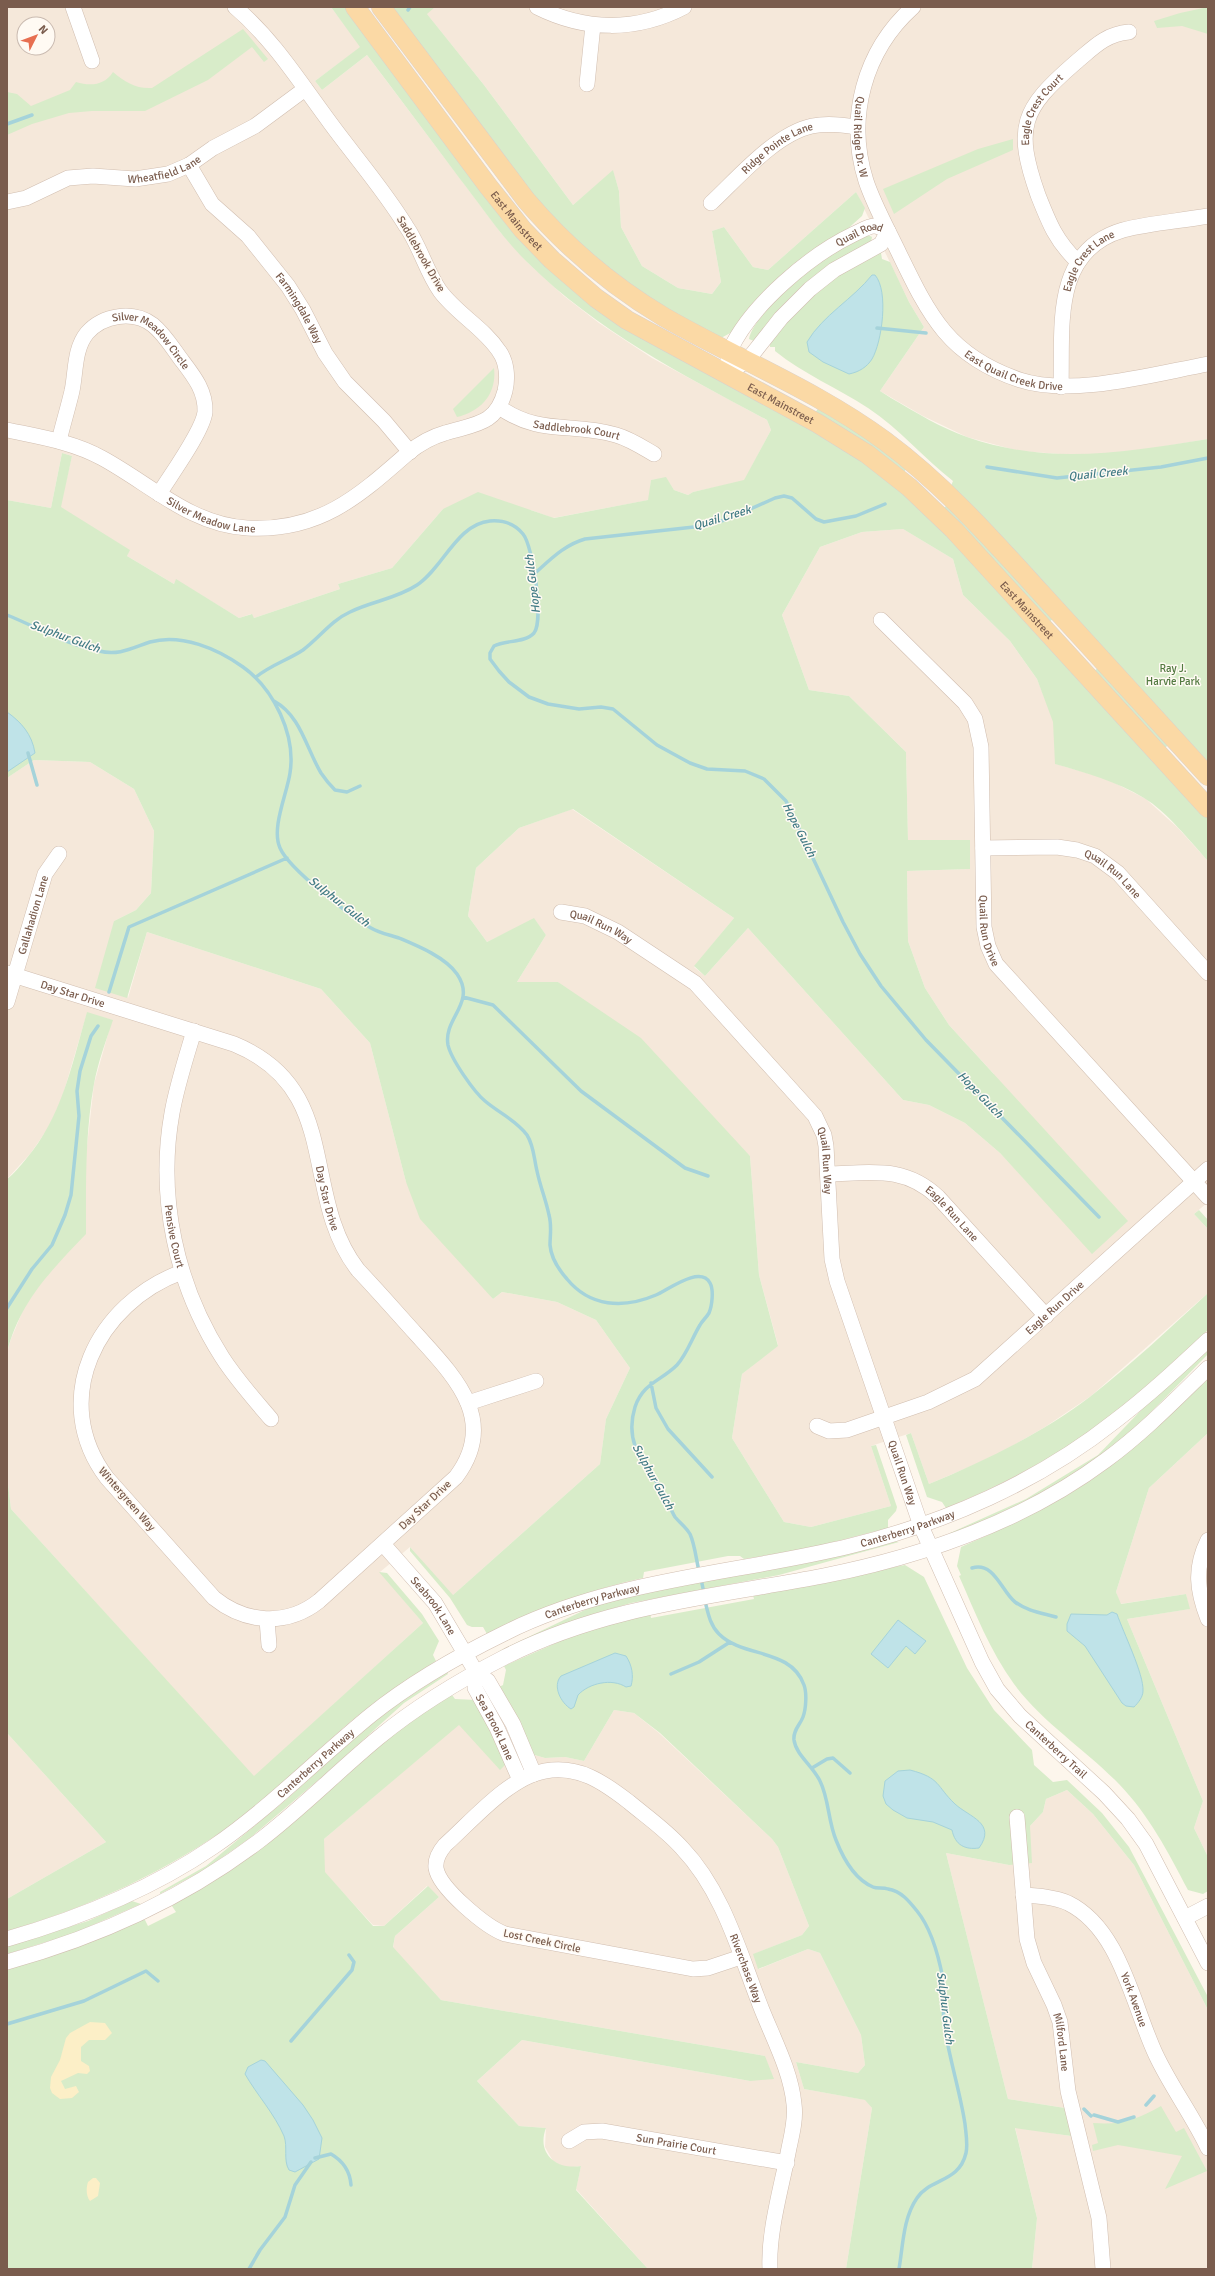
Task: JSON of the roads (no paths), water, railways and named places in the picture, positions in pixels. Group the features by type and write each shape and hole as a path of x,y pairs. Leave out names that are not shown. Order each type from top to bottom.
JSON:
{"main road":[{"name":"East Mainstreet","path":"355,7 488,186 524,230 552,260 596,298 627,320 844,439 879,463 925,501 962,539 1208,808"},
{"name":"East Mainstreet","path":"381,7 512,182 549,226 581,257 624,291 682,327 818,398 858,422 891,446 936,483 969,514 1208,776"}],"street":[{"path":"73,7 92,61"},
{"name":"Saddlebrook Drive","path":"235,7 259,29 406,225 441,292 500,351 507,375 505,391 499,406 492,415 479,424 441,434 426,441 410,452"},
{"path":"537,7 560,18 593,25 641,23 684,7"},
{"name":"Quail Ridge Dr. W","path":"888,231 866,181 859,148 858,127 862,93 878,49 890,30 913,7"},
{"path":"587,84 593,25"},
{"name":"Eagle Crest Court","path":"1078,262 1058,242 1043,207 1026,156 1027,126 1038,99 1052,84 1104,38 1119,33 1129,32"},
{"name":"Wheatfield Lane","path":"7,202 26,198 68,178 94,176 146,178 168,174 189,165 213,148 255,126 305,89"},
{"name":"Ridge Pointe Lane","path":"711,203 770,149 793,132 819,125 858,127"},
{"name":"Farmingdale Way","path":"189,165 212,204 248,236 283,281 303,310 330,361 345,382 384,421 410,452"},
{"name":"Eagle Crest Lane","path":"1062,387 1064,302 1071,275 1078,262 1094,245 1124,230 1208,216"},
{"name":"Quail Road","path":"874,226 888,231 881,244 834,270 810,289 780,318 747,360 727,374 730,351 763,305 816,256 847,238 874,226"},
{"name":"East Quail Creek Drive","path":"888,231 928,312 945,334 977,361 1010,376 1039,385 1062,387 1095,384 1208,364"},
{"name":"Silver Meadow Circle","path":"59,441 72,391 80,346 87,334 101,322 115,317 130,316 149,323 164,336 196,380 203,393 204,404 202,423 159,494"},
{"name":"Saddlebrook Court","path":"499,406 518,419 535,425 616,435 654,454"},
{"name":"Silver Meadow Lane","path":"7,430 59,441 103,458 159,494 196,515 232,526 261,528 296,525 322,516 346,504 410,452"},
{"name":"Quail Run Drive","path":"881,620 958,696 975,719 981,747 984,932 996,964 1208,1197"},
{"name":"Quail Run Lane","path":"983,848 1067,848 1098,858 1118,873 1208,973"},
{"name":"Gallahadion Lane","path":"7,1002 11,974 45,874 59,854"},
{"name":"Quail Run Way","path":"561,912 585,916 618,932 700,988 813,1112 824,1135 828,1174 832,1259 835,1274 920,1526"},
{"name":"Day Star Drive","path":"11,974 194,1031 248,1050 274,1068 289,1084 299,1099 310,1121 332,1220 346,1254 361,1273 452,1374 462,1388 468,1402 472,1420 472,1439 463,1467 446,1488 314,1605 292,1616 267,1620"},
{"name":"Pensive Court","path":"194,1031 174,1100 167,1155 168,1204 182,1272 195,1307 232,1371 271,1419"},
{"name":"Eagle Run Drive","path":"817,1426 825,1430 841,1431 884,1418 944,1396 975,1379 1208,1169"},
{"name":"Eagle Run Lane","path":"828,1174 895,1172 918,1181 938,1197 1046,1316"},
{"name":"Wintergreen Way","path":"182,1272 160,1280 143,1292 111,1324 96,1345 87,1364 81,1386 80,1412 84,1434 93,1457 107,1478 214,1598 241,1614 267,1620"},
{"name":"Canterberry Parkway","path":"7,1939 78,1917 132,1893 179,1869 226,1838 268,1805 385,1704 434,1671 510,1630 565,1609 616,1592 850,1546 920,1526 998,1494 1068,1454 1125,1413 1208,1340"},
{"name":"Canterberry Parkway","path":"7,1962 62,1945 104,1929 156,1905 200,1880 265,1836 352,1760 403,1718 476,1672 556,1634 611,1616 679,1600 842,1572 931,1550 962,1538 1020,1512 1084,1475 1120,1449 1208,1368"},
{"path":"468,1402 536,1381"},
{"name":"Canterberry Trail","path":"920,1526 975,1650 997,1689 1030,1727 1104,1793 1128,1819 1146,1844 1208,1963"},
{"path":"1208,1540 1200,1559 1198,1583 1200,1598 1208,1619"},
{"name":"Seabrook Lane","path":"383,1544 435,1603 476,1672"},
{"path":"267,1620 269,1645"},
{"name":"Sea Brook Lane","path":"476,1672 488,1680 497,1694 513,1724 534,1774"},
{"name":"Sea Brook Lane","path":"476,1672 475,1688 500,1735 520,1780"},
{"name":"Riverchase Way","path":"534,1774 562,1770 580,1773 595,1778 610,1787 668,1834 689,1855 714,1892 792,2089 795,2116 773,2233 770,2269"},
{"name":"Lost Creek Circle","path":"534,1774 520,1780 445,1846 430,1863 442,1880 473,1914 491,1928 511,1936 693,1969 708,1968 741,1957"},
{"name":"Milford Lane","path":"1017,1817 1026,1930 1031,1956 1054,2005 1060,2022 1068,2091 1099,2218 1103,2269"},
{"name":"York Avenue","path":"1023,1895 1047,1897 1072,1906 1090,1921 1109,1944 1127,1978 1158,2061 1208,2148"},
{"path":"1185,1918 1208,1906"},
{"name":"Sun Prairie Court","path":"569,2141 584,2132 602,2131 787,2163"}],"water":[{"path":"872,275 875,275 882,292 883,304 879,341 876,351 868,364 856,372 849,374 823,362 809,352 807,342 821,324"},
{"path":"7,712 17,720 29,734 35,753 7,772"},
{"path":"1112,1612 1117,1614 1140,1674 1143,1691 1139,1702 1134,1707 1126,1706 1122,1703 1085,1646 1067,1631 1067,1624 1071,1614 1107,1615"},
{"path":"898,1620 926,1641 915,1654 906,1646 888,1668 871,1654"},
{"path":"615,1653 626,1656 628,1659 632,1674 631,1686 626,1687 620,1684 608,1682 594,1685 588,1687 578,1695 574,1707 571,1709 567,1706 561,1699 557,1685 561,1676"},
{"path":"910,1770 927,1776 937,1783 955,1804 979,1822 985,1832 984,1839 979,1848 965,1847 958,1843 952,1830 933,1822 907,1818 886,1804 883,1796 885,1781 898,1771"},
{"path":"261,2060 265,2061 303,2105 322,2138 319,2159 295,2172 289,2170 287,2166 286,2145 280,2128 245,2074 248,2067"}],"waterway":[{"path":"7,124 32,115"},
{"path":"877,328 926,333"},
{"name":"Quail Creek","path":"987,467 1057,478 1161,467 1208,458"},
{"name":"Quail Creek","path":"534,574 564,549 585,539 703,526 728,519 775,498 784,496 792,498 816,519 824,522 856,516 885,504"},
{"name":"Hope Gulch","path":"256,677 303,650 343,615 358,608 401,594 417,585 435,568 459,538 478,524 490,521 500,521 508,523 516,528 523,534 527,541 534,567 538,600 537,626 534,633 526,638 494,646 490,653 490,659 499,671 509,682 529,697 548,704 579,709 601,707 613,709 657,745 690,763 707,769 745,771 764,779 786,801 843,922 860,954 881,986 926,1040 1099,1217"},
{"name":"Sulphur Gulch","path":"7,615 75,645 106,652 113,653 125,651 150,642 162,640 186,641 199,644 233,660 254,676 273,700 286,729 290,744 290,773 280,811 277,831 280,848 295,868 307,879 361,922 374,930 399,938 431,953 446,962 457,974 462,984 463,994 462,1002 450,1027 448,1035 448,1045 450,1051 464,1075 480,1097 518,1125 527,1135 532,1148 538,1177 550,1219 550,1245 552,1254 558,1267 564,1275 576,1288 586,1295 608,1303 631,1302 644,1299 656,1295 684,1280 692,1278 705,1278 710,1283 712,1298 709,1313 697,1330 681,1361 648,1387 638,1399 632,1421 632,1433 639,1455 666,1496 675,1517 690,1534 699,1571"},
{"path":"274,701 291,715 302,733 321,773 335,790 347,792 360,786"},
{"path":"28,753 37,785"},
{"path":"109,992 129,927 287,858"},
{"path":"463,997 493,1005 581,1091 685,1168 708,1176"},
{"path":"7,1308 32,1269 52,1245 65,1215 71,1195 79,1116 77,1091 80,1071 91,1036 98,1026"},
{"path":"651,1383 656,1408 668,1429 712,1477"},
{"path":"972,1568 980,1567 992,1573 1010,1597 1024,1608 1056,1617"},
{"name":"Sulphur Gulch","path":"701,1579 704,1593"},
{"name":"Sulphur Gulch","path":"705,1601 711,1623 719,1634 729,1642 778,1659 789,1665 798,1673 804,1685 806,1701 802,1720 794,1736 795,1745 801,1756 820,1781 827,1803 833,1833 842,1854 860,1879 875,1888 893,1890 908,1900 922,1918 937,1953 944,1985 944,2024 963,2112 967,2150 962,2163 957,2170 929,2187 917,2198 912,2206 904,2232 899,2269"},
{"path":"671,1674 699,1662 730,1642"},
{"path":"812,1768 827,1759 833,1758 850,1773"},
{"path":"291,2041 352,1970 354,1962 349,1955"},
{"path":"7,2024 84,2001 146,1971 158,1981"},
{"path":"1146,2105 1154,2096"},
{"path":"1084,2109 1091,2116"},
{"path":"1094,2115 1118,2122 1134,2117"},
{"path":"315,2158 331,2154 345,2167 349,2175 351,2185"},
{"path":"249,2269 260,2250 285,2217 295,2185 311,2162"}],"park label":[{"name":"Ray J. Harvie Park","path":"1173,674"}]}
